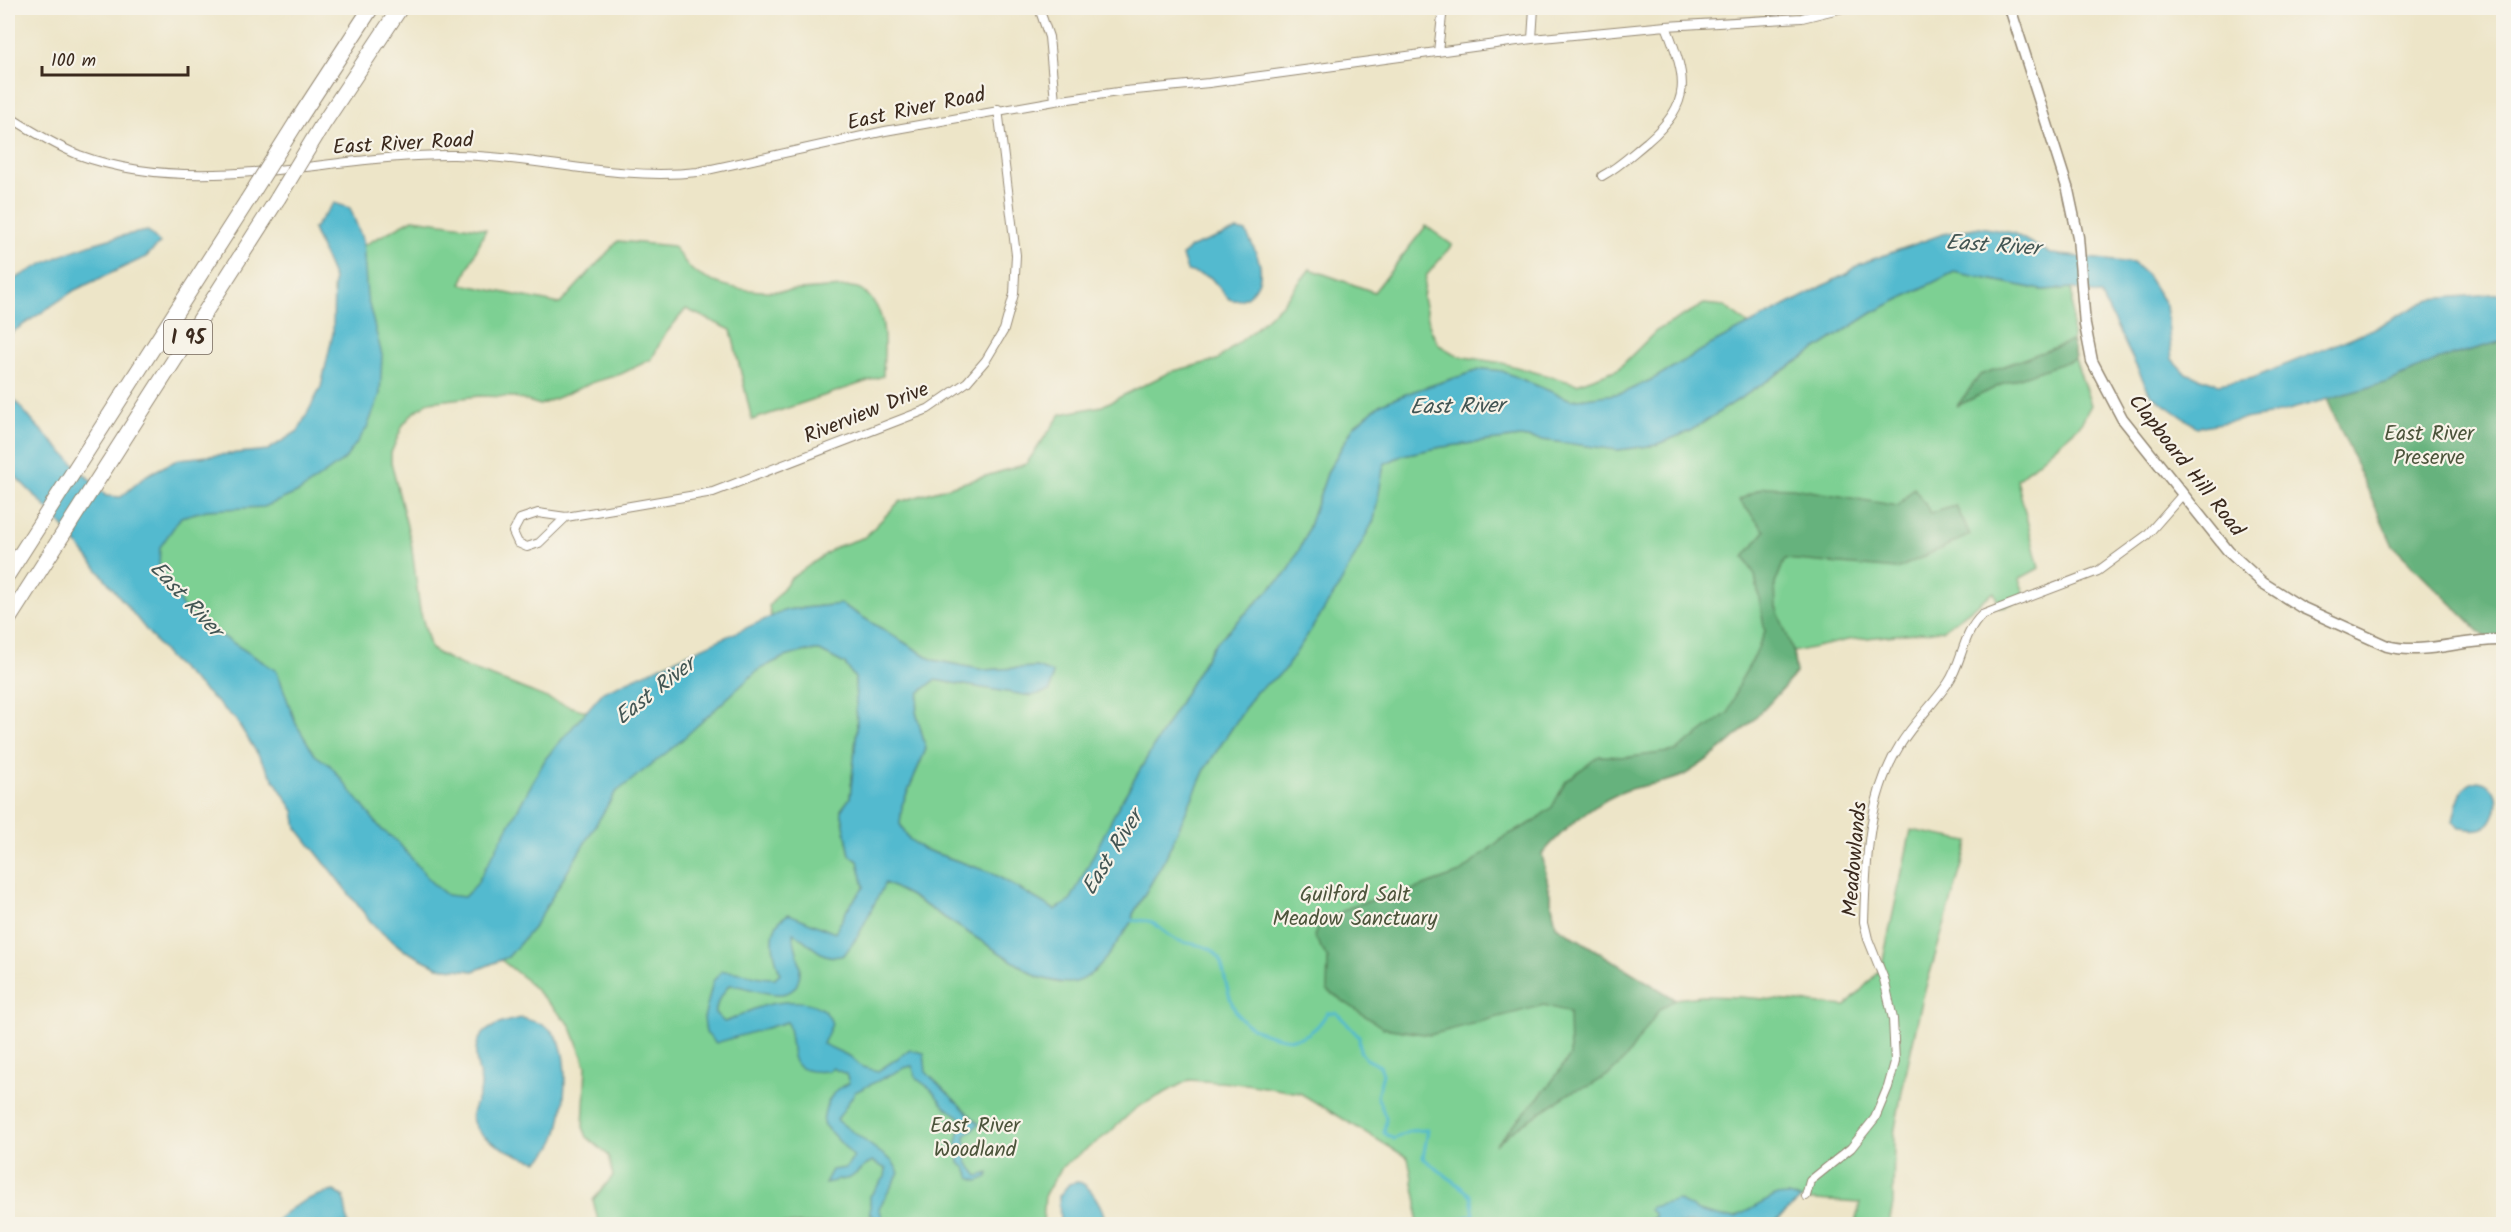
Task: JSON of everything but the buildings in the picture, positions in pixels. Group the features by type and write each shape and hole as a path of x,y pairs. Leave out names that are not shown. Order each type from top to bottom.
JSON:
{"highway":[{"name":"I 95","path":"8,574 371,8"},
{"name":"I 95","path":"8,620 321,127 400,8"}],"street":[{"path":"1039,8 1049,37 1054,100"},
{"path":"1438,52 1442,16 1446,8"},
{"path":"1532,39 1533,8"},
{"name":"East River Road","path":"8,116 41,136 78,154 148,172 207,174 453,155 490,157 606,172 667,176 735,165 998,109 1054,100 1209,83 1532,39 1666,26 1802,18 1843,8"},
{"name":"Clapboard Hill Road","path":"2010,8 2060,160 2072,207 2079,247 2085,325 2092,361 2122,418 2229,552 2263,583 2326,619 2401,650 2421,650 2484,639 2504,640"},
{"path":"1602,176 1616,168 1665,126 1677,111 1682,83 1680,62 1666,26"},
{"name":"Riverview Drive","path":"566,517 539,543 527,547 518,543 513,532 520,519 538,513 566,517 713,492 928,409 967,382 986,360 1004,330 1014,294 1016,255 998,109"},
{"name":"Meadowlands","path":"1806,1196 1810,1181 1851,1148 1875,1118 1888,1087 1895,1062 1893,1019 1889,999 1882,970 1868,939 1864,922 1872,816 1881,784 1894,754 1917,719 1947,684 1957,667 1966,636 1982,615 2098,571 2147,535 2183,494"}],"green space":[{"name":"Guilford Salt Meadow Sanctuary","path":"413,219 486,229 461,284 560,304 618,241 673,246 693,271 708,279 740,289 793,291 851,287 860,289 872,299 878,308 884,330 883,376 752,420 731,330 686,309 663,337 652,359 621,374 594,382 540,405 514,397 479,396 429,402 412,414 403,425 391,453 391,462 411,542 420,610 431,649 452,661 568,706 623,717 698,725 758,670 794,652 820,651 845,664 855,678 857,729 850,798 841,810 850,855 885,882 1038,977 1060,983 1094,972 1132,921 1133,914 1165,859 1206,767 1256,692 1284,671 1374,520 1384,464 1403,455 1442,447 1520,437 1618,450 1656,445 1690,431 1872,313 1954,272 2042,290 2072,288 2072,339 2075,359 2091,405 2080,425 2017,480 2039,568 2019,579 2026,598 2000,608 1994,592 1943,630 1848,640 1793,652 1796,673 1757,716 1716,753 1678,778 1630,789 1605,800 1560,834 1542,854 1556,926 1675,999 1702,996 1740,997 1846,1006 1881,969 1911,830 1969,841 1923,997 1903,1086 1894,1134 1893,1205 1889,1224 1855,1224 1860,1203 1801,1199 1772,1224 1417,1224 1417,1202 1408,1158 1300,1093 1246,1084 1189,1080 1136,1108 1109,1133 1063,1166 1045,1194 1043,1224 599,1224 593,1200 613,1176 609,1156 587,1137 583,1127 586,1066 570,1025 525,979 501,960 474,971 438,967 404,950 376,927 276,744 147,621 119,518 326,432 338,323 333,292 336,260"},
{"path":"1426,226 1452,245 1426,276 1423,298 1431,331 1439,345 1458,356 1502,363 1577,384 1618,369 1656,331 1704,304 1724,306 1749,325 1653,379 1623,393 1571,400 1502,371 1483,369 1381,404 1354,426 1328,471 1305,538 1289,570 1213,646 1118,807 1070,902 1055,910 992,873 923,849 909,839 900,824 902,805 926,749 916,712 919,693 935,680 1031,696 1036,667 984,670 933,660 841,604 786,610 771,617 769,606 791,578 836,547 865,537 899,502 1026,464 1061,414 1102,406 1170,372 1217,360 1282,304 1310,269 1374,292"},
{"path":"2072,341 2075,359 2005,383 1957,406 1980,375"},
{"name":"East River Preserve","path":"2503,341 2503,640 2485,637 2393,546 2327,399 2388,382 2440,359"},
{"path":"1764,487 1793,488 1898,506 1914,488 1931,513 1956,506 1970,535 1897,569 1785,559 1775,584 1776,607 1792,648 1796,673 1744,729 1700,765 1678,778 1630,789 1605,800 1560,834 1542,854 1556,926 1675,999 1659,1010 1625,1059 1610,1074 1590,1086 1573,1091 1516,1128 1495,1145 1547,1088 1570,1056 1569,1012 1544,1005 1430,1035 1383,1028 1327,990 1328,959 1314,936 1319,924 1354,905 1409,891 1460,873 1504,837 1531,823 1552,807 1566,781 1599,756 1630,757 1676,751 1729,712 1739,683 1765,632 1755,575 1744,557 1765,531 1739,500"}],"water":[{"name":"East River","path":"334,203 350,208 363,241 367,297 382,355 380,394 367,428 345,459 299,492 264,507 207,510 181,517 160,547 159,565 186,613 277,671 296,724 315,755 330,765 382,830 397,841 433,884 447,895 464,897 476,885 546,758 603,692 786,610 841,604 933,660 984,670 1036,667 1053,673 1050,691 1031,696 935,680 919,693 916,712 926,749 902,805 900,824 909,839 923,849 992,873 1055,910 1070,901 1118,807 1213,646 1289,570 1305,538 1328,471 1354,426 1381,404 1483,369 1502,371 1571,400 1623,393 1846,274 1860,264 1943,234 1980,227 2013,233 2051,254 2133,263 2146,274 2166,305 2172,359 2185,373 2219,384 2253,378 2373,329 2430,299 2504,293 2503,341 2440,359 2388,382 2274,414 2197,427 2150,394 2101,295 2072,288 2042,290 1954,272 1872,313 1690,431 1656,445 1618,450 1520,437 1442,447 1403,455 1384,464 1374,520 1338,588 1284,671 1256,692 1206,767 1165,859 1133,914 1132,921 1108,955 1087,977 1069,983 1038,977 909,895 885,883 858,936 844,955 836,957 822,954 793,933 800,971 797,984 791,991 772,994 729,985 718,1001 715,1013 724,1022 775,1003 799,1002 820,1008 827,1014 832,1024 823,1044 851,1057 862,1067 878,1071 910,1050 924,1053 926,1072 979,1124 965,1136 967,1162 978,1176 989,1173 988,1177 978,1181 970,1178 966,1168 959,1163 957,1143 960,1117 944,1106 931,1089 917,1079 912,1066 855,1092 837,1120 893,1162 899,1173 879,1208 885,1224 870,1214 870,1196 885,1177 886,1169 872,1161 850,1178 825,1183 832,1170 846,1168 854,1157 823,1124 825,1111 833,1094 849,1083 846,1074 832,1068 829,1071 814,1071 797,1065 787,1022 716,1043 706,1033 704,1018 713,981 722,971 768,978 775,978 780,973 773,949 773,940 776,925 781,919 789,914 835,933 848,908 864,887 858,861 850,855 841,810 850,798 857,729 855,678 845,664 820,651 806,651 782,658 758,670 675,746 615,793 534,927 508,957 474,971 438,967 404,950 375,927 297,828 294,811 236,720 168,657 53,514 8,469 8,392 34,423 106,496 121,497 147,475 179,459 268,450 298,431 321,387 333,333 334,279 313,229"},
{"path":"1237,230 1246,232 1257,255 1260,279 1251,293 1235,300 1229,299 1210,277 1187,271 1182,256 1189,248"},
{"path":"148,231 160,243 146,257 75,290 8,335 8,283 75,250 129,234"},
{"path":"2478,781 2493,789 2497,803 2495,811 2483,828 2474,830 2459,828 2453,821 2460,796 2467,786"},
{"path":"522,1018 552,1031 560,1044 565,1071 564,1102 559,1130 550,1149 537,1161 498,1146 480,1132 472,1116 481,1086 476,1058 479,1040 483,1034 497,1025"},
{"path":"1077,1182 1087,1187 1096,1198 1103,1212 1104,1224 1093,1224 1087,1220 1083,1224 1060,1224 1059,1196 1069,1184"},
{"path":"334,1191 344,1197 348,1224 275,1224 286,1212 301,1203"},
{"path":"1788,1195 1801,1199 1772,1224 1644,1224 1655,1217 1650,1210 1651,1207 1678,1200 1698,1211 1722,1217 1736,1217 1775,1196"}],"waterway":[{"path":"1128,920 1151,922 1177,940 1212,950 1220,961 1235,1010 1248,1025 1257,1030 1283,1038 1297,1038 1314,1029 1327,1013 1337,1013 1359,1037 1360,1051 1365,1058 1380,1066 1383,1074 1377,1096 1386,1118 1384,1133 1394,1139 1410,1131 1428,1130 1423,1158 1471,1195 1474,1215 1453,1221 1452,1224"}],"park label":[{"name":"East River Woodland","path":"975,1137"}]}
